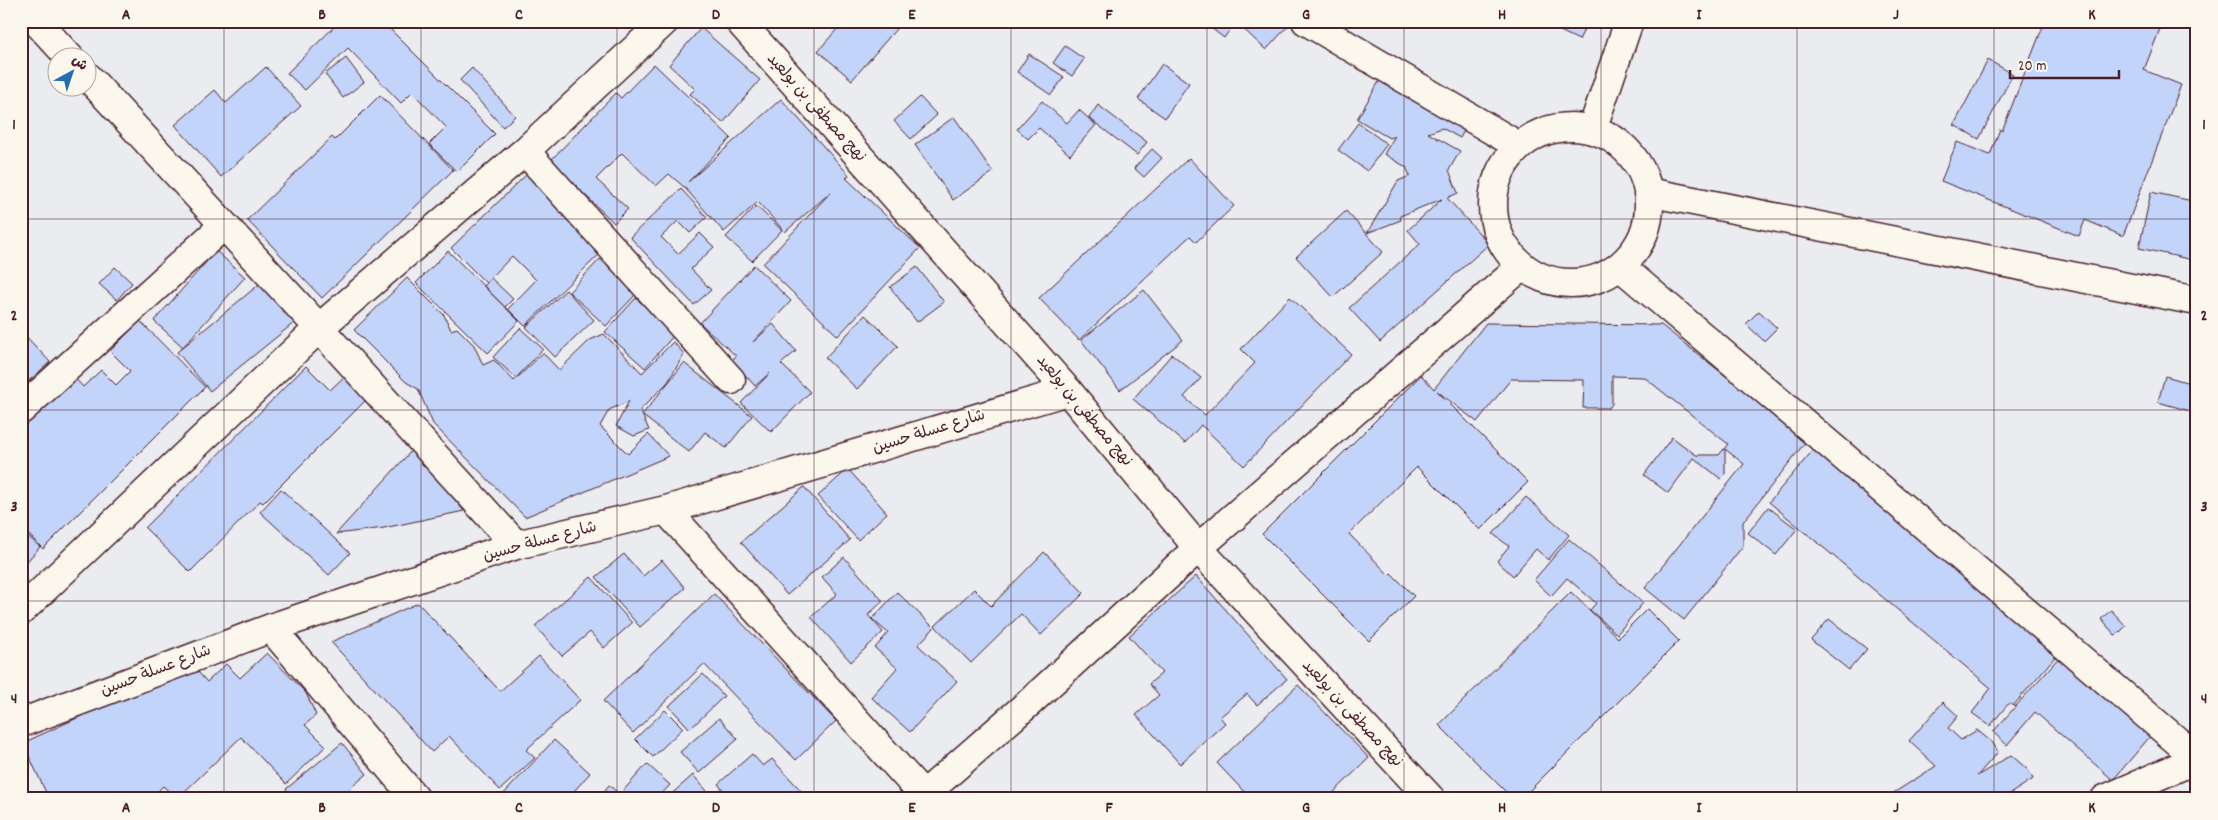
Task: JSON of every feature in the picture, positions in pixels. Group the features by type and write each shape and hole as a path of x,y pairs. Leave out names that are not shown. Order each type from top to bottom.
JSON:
{"street":[{"path":"36,21 61,48"},
{"path":"21,611 319,328 525,151 665,21"},
{"name":"نهج مصطفى بن بولعيد","path":"739,21 1068,391 1198,548 1431,799"},
{"path":"1306,21 1520,146"},
{"path":"1592,130 1629,21"},
{"path":"98,88 516,545"},
{"path":"1565,127 1592,130 1621,145 1639,166 1648,192 1648,221 1638,246 1620,266 1599,279 1572,284 1546,279 1522,266 1505,247 1494,221 1494,194 1502,167 1520,146 1539,134 1565,127"},
{"path":"525,151 732,380"},
{"path":"1648,192 2197,301"},
{"path":"21,410 224,225"},
{"path":"666,510 923,797 1198,548 1522,266"},
{"path":"1620,266 2197,758 2105,799"},
{"path":"1454,325 1546,279"},
{"name":"شارع عسلة حسين","path":"21,723 271,628 516,545 666,510 1068,391"},
{"path":"271,628 416,799"}],"building":[{"path":"340,21 382,21 495,134 457,172 429,144 446,127 412,92 401,103 348,48 305,90 287,73"},
{"path":"844,21 903,21 852,80 818,51"},
{"path":"1202,21 1236,21 1224,38"},
{"path":"1237,21 1283,21 1288,26 1266,50"},
{"path":"1560,21 1588,21 1579,40 1556,29"},
{"path":"2045,21 2163,21 2144,70 2181,85 2123,236 2085,220 2079,236 1941,181 1957,142 1990,155 2000,129 2002,131"},
{"path":"701,28 760,80 723,123 690,94 695,89 669,65"},
{"path":"1065,46 1084,59 1072,76 1053,63"},
{"path":"1029,54 1064,77 1051,95 1017,72"},
{"path":"346,58 364,82 343,98 325,74"},
{"path":"1988,60 2013,74 1979,139 1954,125"},
{"path":"654,64 731,138 688,182 781,99 849,175 846,178 920,248 838,336 763,264 831,192 785,232 758,202 724,232 684,187 669,174 656,186 622,153 596,179 628,209 614,223 550,161 616,93 621,98"},
{"path":"1162,64 1189,83 1165,118 1138,99"},
{"path":"266,67 301,106 221,177 175,125 215,90 226,103"},
{"path":"472,68 515,116 503,127 460,80"},
{"path":"1387,68 1471,118 1460,138 1442,128 1428,133 1460,151 1449,170 1458,193 1447,198 1489,244 1380,342 1349,308 1420,244 1408,230 1442,199 1400,216 1401,220 1367,233 1398,181 1410,176 1406,167 1384,154 1395,136 1389,138 1357,119"},
{"path":"380,95 453,170 322,298 247,220 332,137 335,140"},
{"path":"920,97 937,115 911,139 894,121"},
{"path":"1042,101 1067,123 1079,110 1096,125 1070,155 1039,128 1028,139 1017,129"},
{"path":"1098,105 1147,142 1137,155 1089,118"},
{"path":"954,117 993,172 953,200 915,145"},
{"path":"1358,123 1387,144 1367,171 1338,150"},
{"path":"1152,149 1162,158 1144,177 1134,168"},
{"path":"1189,158 1234,206 1196,242 1190,236 1079,340 1039,298"},
{"path":"528,173 604,250 525,326 508,309 536,280 512,256 486,283 451,248"},
{"path":"681,189 707,217 690,233 678,221 661,237 678,254 700,233 714,247 691,269 711,290 694,305 630,237"},
{"path":"2151,192 2197,202 2197,261 2139,248"},
{"path":"756,206 782,230 752,261 726,237"},
{"path":"1346,211 1383,252 1333,297 1296,257"},
{"path":"216,251 245,277 183,347 154,321"},
{"path":"448,251 519,321 488,353 416,283"},
{"path":"600,259 637,293 606,326 569,292"},
{"path":"754,265 791,301 753,342 773,324 796,351 781,364 810,392 771,432 741,403 770,373 755,386 732,360 736,356 700,323"},
{"path":"115,267 132,283 117,300 99,284"},
{"path":"917,267 944,302 917,322 890,287"},
{"path":"407,278 444,315 451,330 457,328 474,345 483,365 494,360 514,381 543,353 559,370 590,340 604,334 642,373 673,342 684,354 668,382 640,410 649,430 634,436 616,426 629,401 609,410 600,426 628,454 648,434 669,456 525,517 433,424 418,389 406,382 354,330"},
{"path":"491,278 513,299 505,307 484,286"},
{"path":"262,282 295,322 210,391 177,352"},
{"path":"566,290 594,320 555,357 526,327"},
{"path":"1144,290 1183,340 1120,390 1081,340"},
{"path":"1290,297 1351,354 1244,466 1201,425 1185,443 1133,399 1172,354 1201,378 1184,397 1205,415 1255,363 1241,349"},
{"path":"636,298 675,334 645,368 605,332"},
{"path":"1759,311 1777,328 1764,341 1746,324"},
{"path":"865,315 898,346 857,389 825,358"},
{"path":"140,321 205,387 43,549 21,527 21,506 27,500 21,494 21,428 73,376 83,387 101,370 116,385 130,371 110,351"},
{"path":"1486,323 1661,325 1807,440 1743,522 1743,546 1684,620 1645,588 1744,464 1725,449 1725,475 1721,479 1694,458 1668,493 1644,475 1672,437 1696,455 1719,455 1728,444 1644,377 1612,376 1612,404 1609,408 1583,408 1584,380 1511,379 1477,422 1437,391 1528,482 1480,530 1417,467 1349,534 1389,575 1391,573 1414,596 1369,641 1262,534 1421,375 1434,389"},
{"path":"520,328 543,349 516,378 493,357"},
{"path":"21,331 50,362 21,388"},
{"path":"684,363 752,416 726,448 705,432 689,452 642,415"},
{"path":"306,366 330,390 345,376 367,399 263,503 260,501 190,572 145,528"},
{"path":"2165,376 2197,385 2197,413 2158,402"},
{"path":"1815,448 2059,652 2013,706 2009,703 1990,726 1972,713 1991,688 1769,502"},
{"path":"413,449 464,511 384,528 336,534"},
{"path":"848,469 887,513 858,540 818,496"},
{"path":"804,487 850,540 787,595 741,542"},
{"path":"281,489 350,553 329,575 260,512"},
{"path":"1526,497 1569,535 1548,560 1536,549 1513,576 1497,561 1509,546 1493,534"},
{"path":"1768,507 1797,529 1776,555 1748,533"},
{"path":"21,530 40,547 21,568"},
{"path":"1569,539 1643,603 1617,634 1590,610 1596,603 1567,578 1551,596 1534,580"},
{"path":"1044,552 1084,593 1041,635 1021,614 971,663 935,626 974,589 991,606"},
{"path":"624,554 643,576 662,560 685,588 640,627 596,577"},
{"path":"844,557 883,601 868,615 883,632 851,662 811,617 837,594 822,577"},
{"path":"1196,576 1287,679 1257,705 1247,694 1220,717 1225,723 1180,764 1136,715 1159,695 1149,684 1162,673 1129,636"},
{"path":"591,577 632,623 604,648 590,632 562,656 535,626"},
{"path":"897,592 934,628 918,645 957,681 910,732 871,697 897,668 875,648 888,633 872,619"},
{"path":"1571,592 1618,638 1647,609 1679,641 1521,799 1513,799 1439,725"},
{"path":"714,594 836,721 796,760 704,664 633,733 603,701"},
{"path":"418,603 500,691 539,656 580,700 526,750 535,758 500,790 449,736 432,752 331,642"},
{"path":"2111,610 2126,626 2116,636 2101,619"},
{"path":"1829,619 1867,649 1849,670 1811,640"},
{"path":"267,653 306,693 316,715 305,725 326,746 286,784 241,737 177,799 163,786 150,799 49,799 23,743 192,665 207,682 226,664 240,678"},
{"path":"2061,655 2153,733 2113,780 2035,712 2007,745 1993,732"},
{"path":"703,674 724,696 690,729 669,706"},
{"path":"1298,685 1369,758 1327,799 1251,799 1217,763"},
{"path":"1943,702 1958,716 1948,728 1961,740 1977,730 1993,743 1998,752 1977,776 2011,755 2028,770 2033,779 2002,799 1884,799 1936,766 1909,741"},
{"path":"665,710 683,728 653,757 635,739"},
{"path":"719,718 738,739 699,773 680,752"},
{"path":"554,740 590,773 567,799 499,799"},
{"path":"342,743 367,774 348,790 355,799 294,799 286,789"},
{"path":"752,754 763,766 772,759 805,795 801,799 731,799 718,784"},
{"path":"647,764 670,785 657,799 631,799 623,791"},
{"path":"693,775 707,791 698,799 666,799"},
{"path":"609,785 625,799 598,799"}]}
